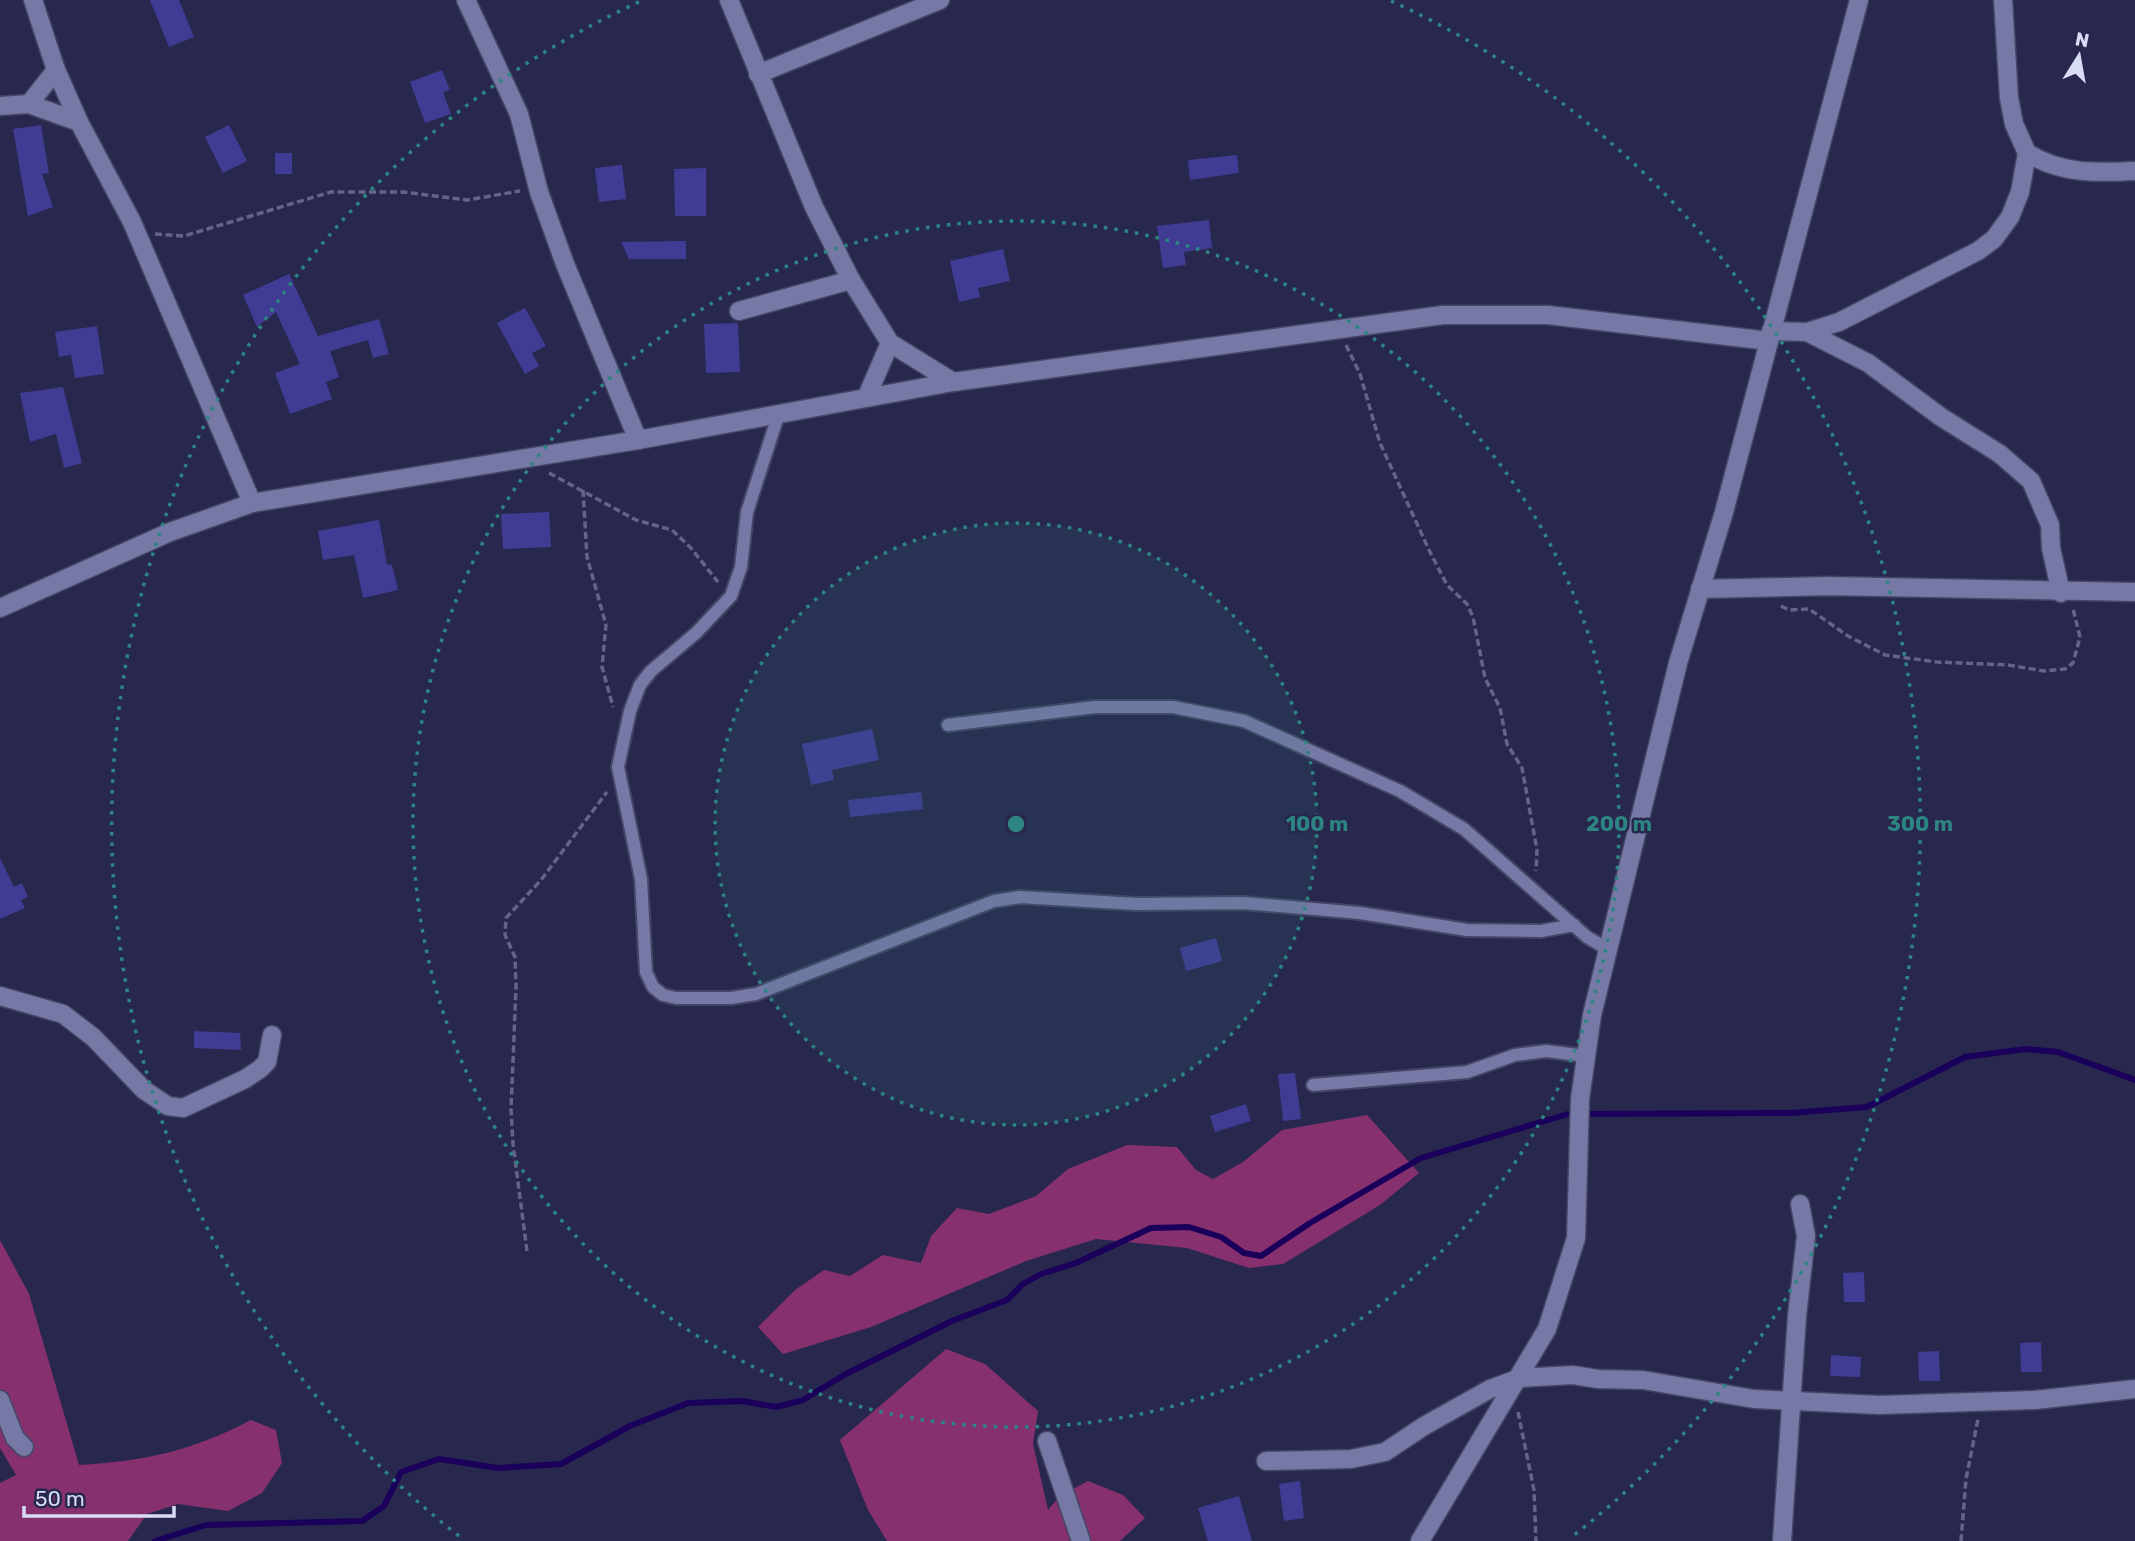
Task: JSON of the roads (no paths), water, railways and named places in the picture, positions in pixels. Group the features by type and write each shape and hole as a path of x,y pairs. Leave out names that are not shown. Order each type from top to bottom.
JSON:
{"street":[{"path":"33,0 56,70 79,122 132,222 252,503"},
{"path":"466,0 519,114 539,192 638,440"},
{"path":"729,0 814,207 851,280 890,343 953,382"},
{"path":"758,74 940,0"},
{"path":"1420,1541 1516,1385 1547,1329 1576,1238 1581,1141 1580,1099 1592,1015 1678,663 1770,336 1859,0"},
{"path":"0,608 170,532 252,503 638,440 953,382 1320,331 1443,315 1490,312 1770,336 1807,332 1839,322 1978,251 1994,239 2010,217 2020,192 2026,153 2014,124 2009,97 2003,0"},
{"path":"29,104 56,70"},
{"path":"0,106 29,104 79,122"},
{"path":"2026,153 2048,166 2071,171 2135,171"},
{"path":"739,311 851,280"},
{"path":"1807,332 1868,363 1941,417 1992,448 2031,481 2050,525 2051,548 2066,593"},
{"path":"867,396 890,343"},
{"path":"1700,589 1774,587 2135,592"},
{"path":"0,996 63,1014 93,1037 144,1090 168,1105 183,1108 260,1069 267,1062 272,1035"},
{"path":"1782,1541 1797,1316 1806,1236 1800,1203"},
{"path":"1266,1461 1351,1459 1385,1452 1424,1426 1490,1389 1573,1375 1598,1380 1643,1380 1754,1399 1879,1405 1982,1404 2135,1389"},
{"path":"0,1400 15,1438 24,1447"},
{"path":"1047,1441 1081,1541"}],"lane":[{"path":"779,413 747,512 741,567 731,596 696,633 650,671 640,685 625,735 619,776 641,879 646,972 653,987 663,995 676,998 731,998 780,987 994,901 1020,897 1136,904 1243,903 1360,913 1467,930 1541,931 1574,925"},
{"path":"948,725 1095,707 1174,707 1244,721 1400,791 1464,829 1574,925 1609,950"},
{"path":"1313,1085 1466,1072 1515,1055 1546,1051 1586,1056"}],"waterway":[{"path":"155,1541 206,1525 362,1521 384,1506 401,1472 439,1459 498,1468 561,1464 630,1426 688,1403 742,1401 776,1407 803,1400 844,1375 952,1321 1007,1300 1023,1284 1041,1274 1076,1263 1151,1228 1189,1227 1221,1237 1244,1253 1261,1256 1310,1223 1421,1158 1568,1114 1791,1113 1867,1107 1965,1057 2025,1049 2058,1052 2135,1080"}]}
